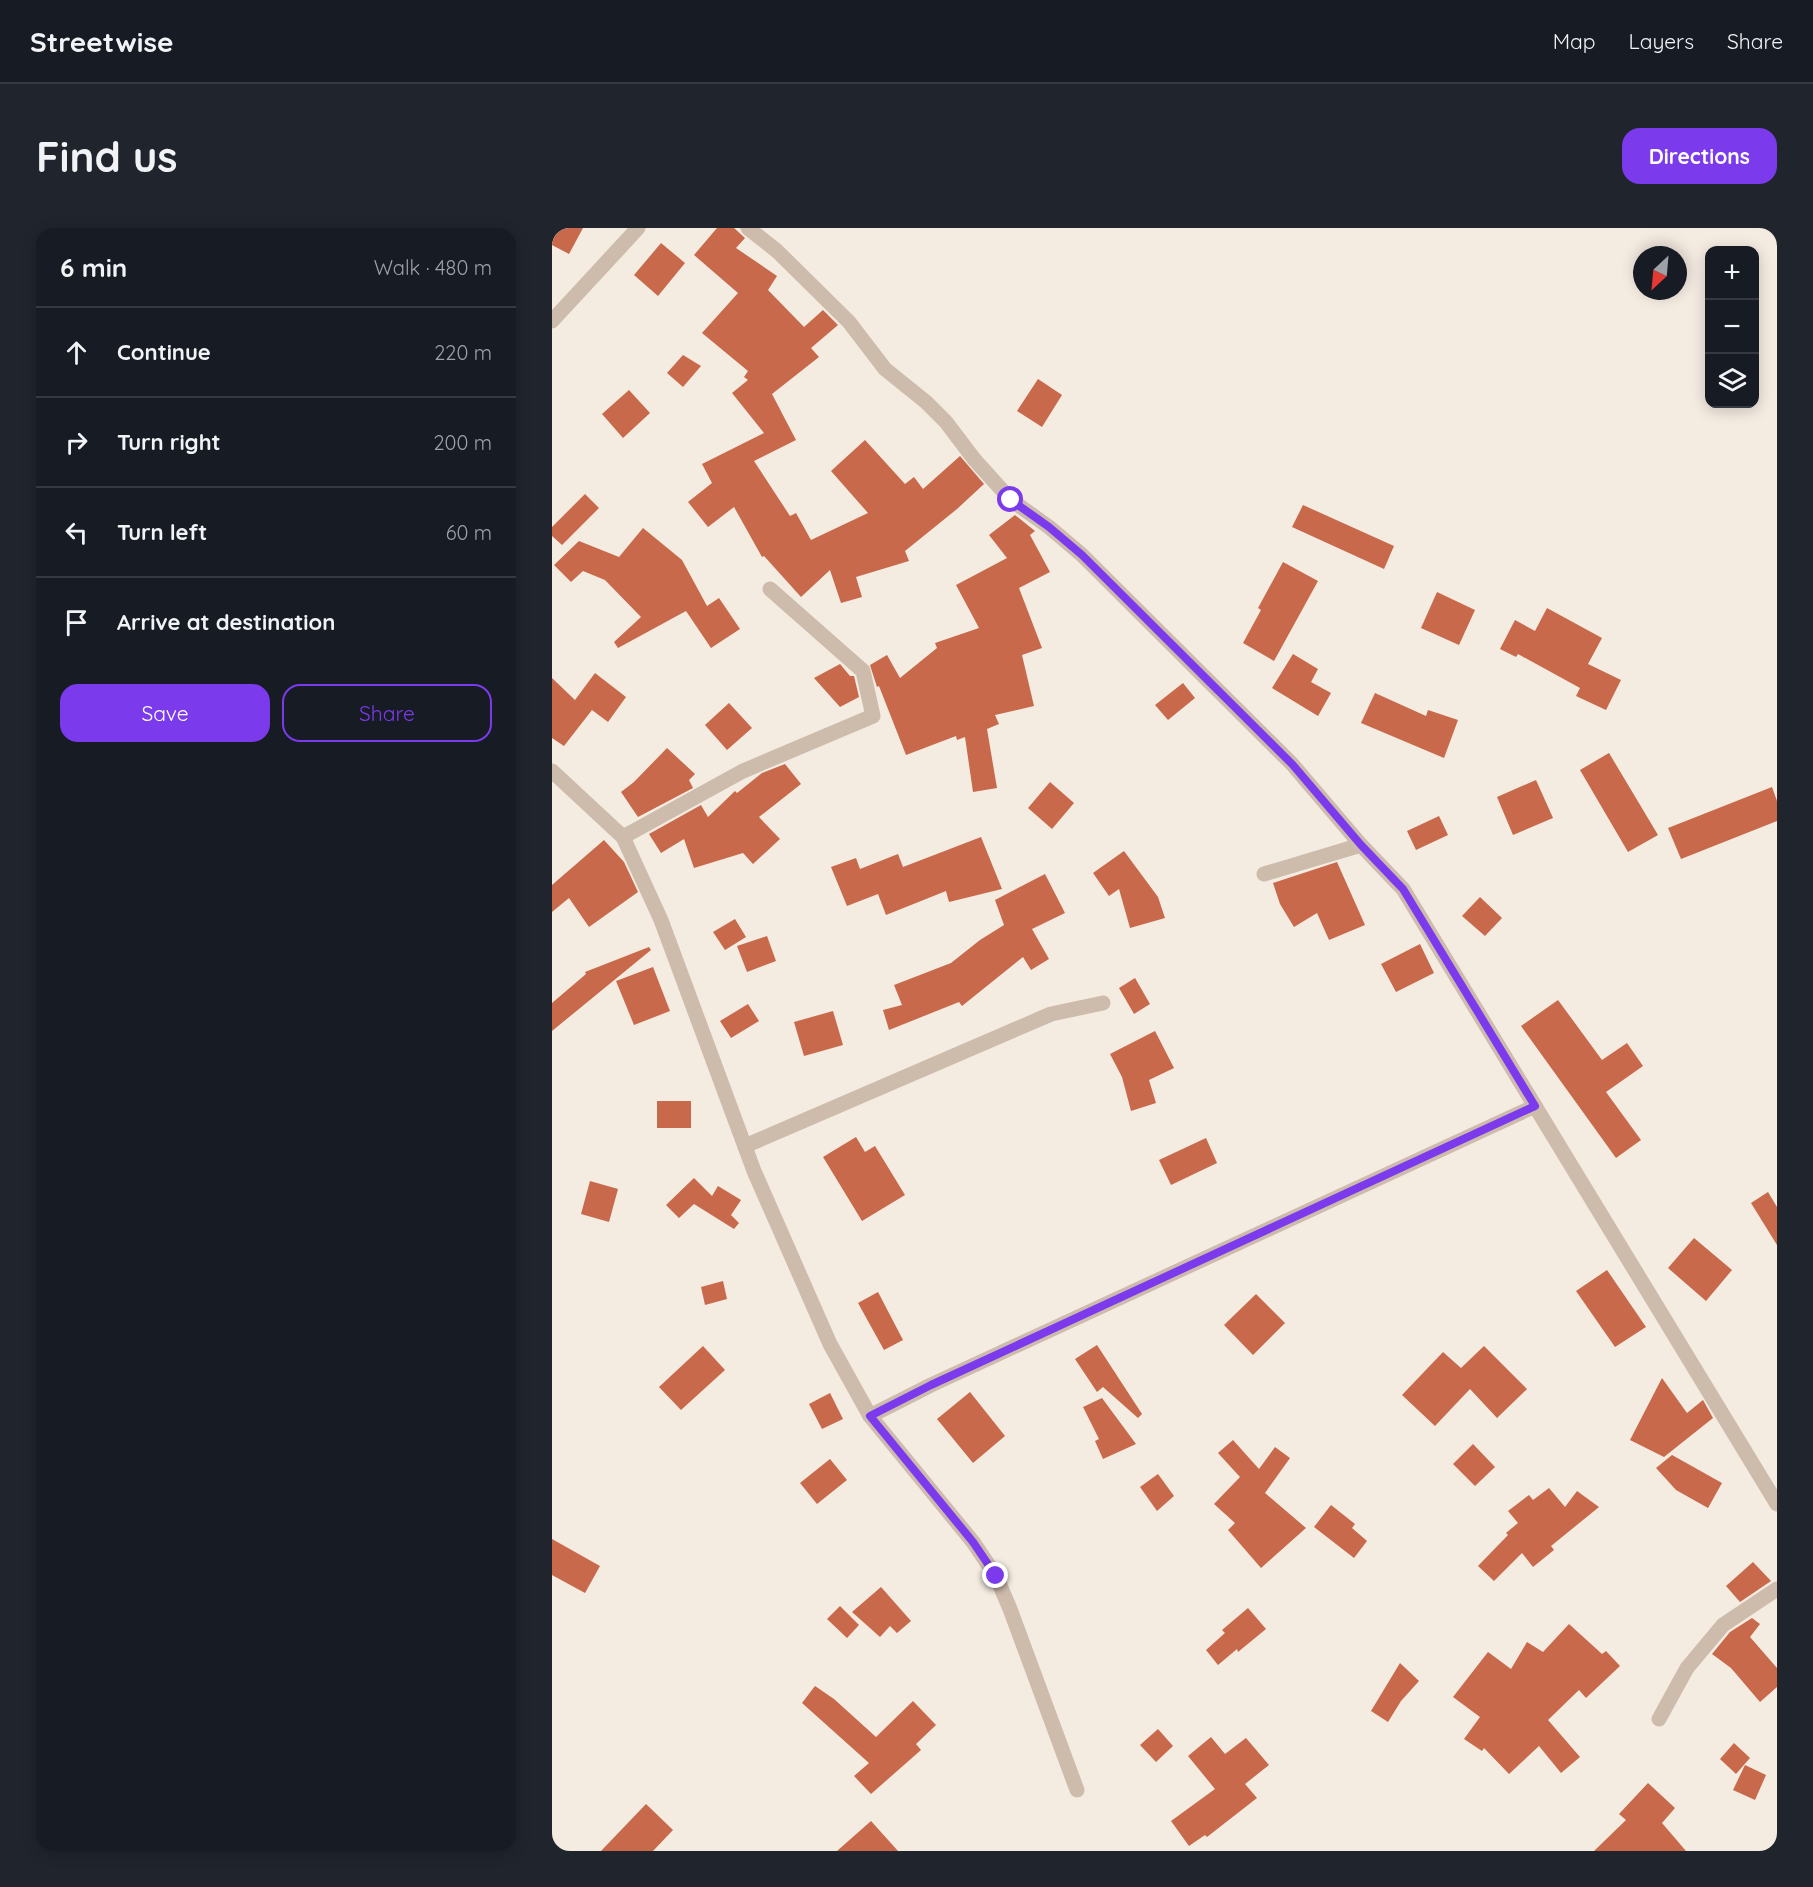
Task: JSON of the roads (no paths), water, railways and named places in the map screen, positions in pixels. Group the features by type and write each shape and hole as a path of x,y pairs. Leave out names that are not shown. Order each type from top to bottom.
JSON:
{"street":[{"path":"552,321 638,228"},
{"path":"748,228 777,250 849,322 885,369 926,402 946,422 974,459 1011,500 1049,527 1082,555 1292,764 1361,845 1403,889 1777,1504"},
{"path":"623,837 743,771 873,717 863,671 770,589"},
{"path":"552,771 623,837 661,920 745,1146 831,1344 870,1416 973,1542 996,1576 1077,1790"},
{"path":"1264,874 1361,845"},
{"path":"745,1146 1051,1014 1103,1003"},
{"path":"870,1416 942,1380 1535,1106"},
{"path":"1659,1719 1687,1668 1723,1625 1777,1589"}]}
